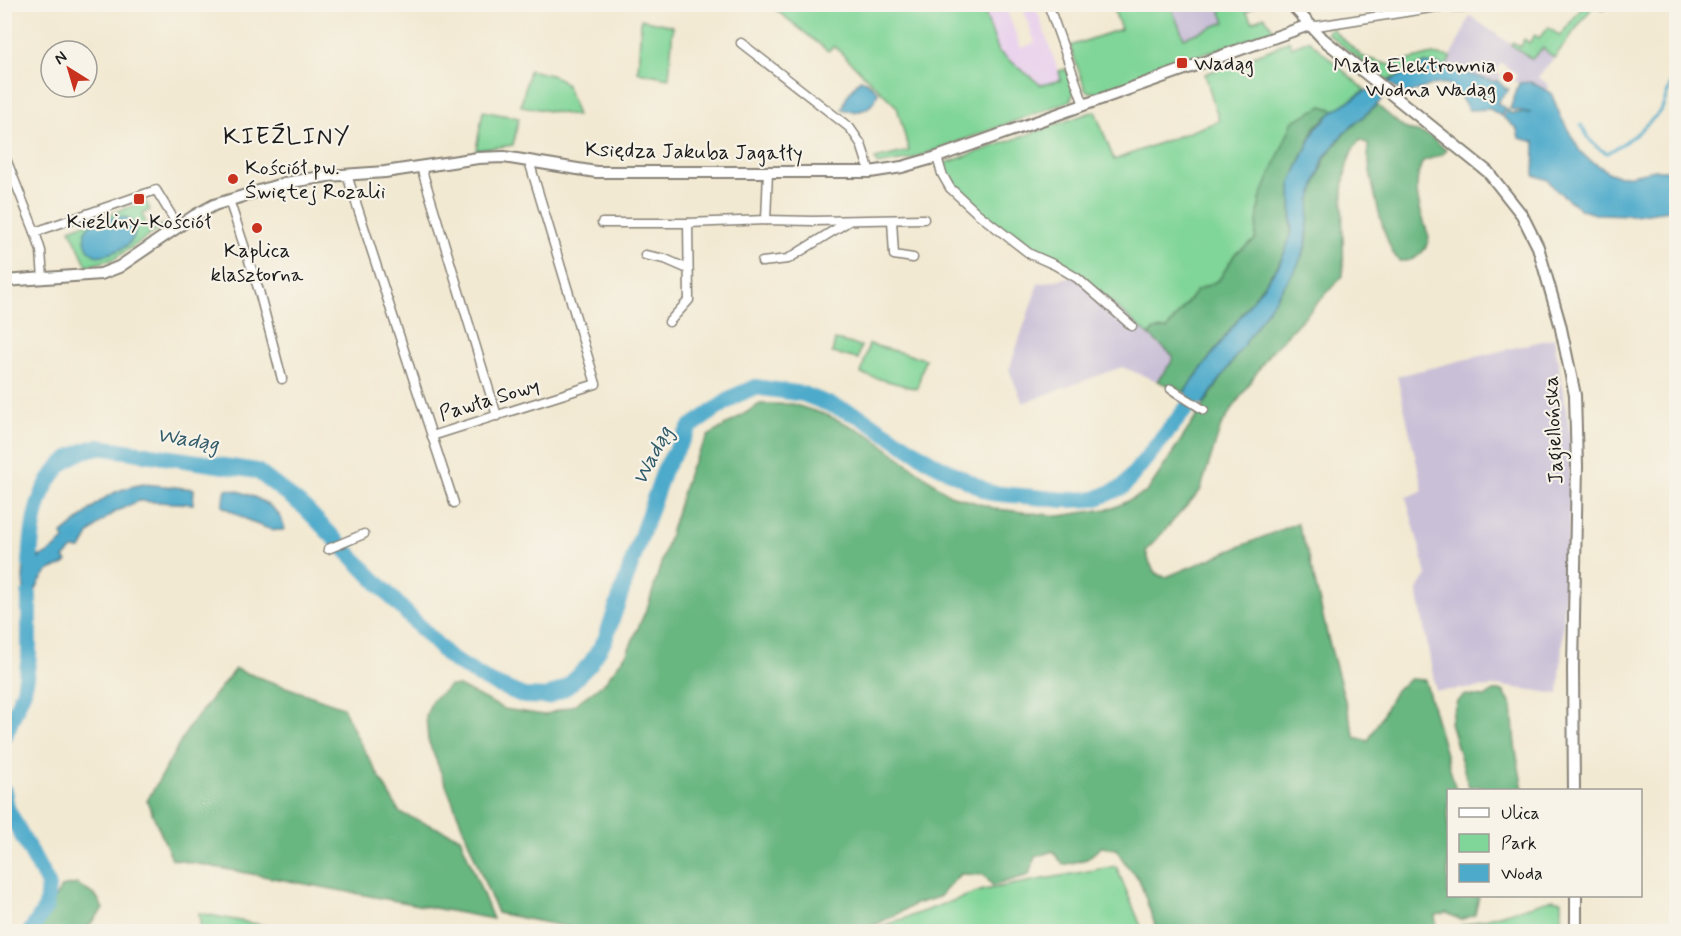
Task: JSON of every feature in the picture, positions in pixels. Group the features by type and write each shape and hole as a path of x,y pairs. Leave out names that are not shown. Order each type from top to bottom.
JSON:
{"street":[{"path":"1048,4 1084,105"},
{"path":"1291,4 1309,25 1317,26 1437,7 1476,7 1479,4"},
{"name":"Księdza Jakuba Jagałły","path":"4,281 101,274 119,267 178,226 214,205 285,183 478,158 504,157 596,172 870,172 902,167 937,157 1309,25"},
{"name":"Jagiellońska","path":"1309,25 1365,74 1488,172 1522,215 1538,247 1562,333 1575,396 1577,454 1573,668 1574,789"},
{"path":"741,43 850,128 861,144 870,172"},
{"path":"4,154 35,232 43,279"},
{"path":"937,157 942,174 950,188 977,213 1030,254 1055,265 1077,279 1132,326"},
{"name":"Pawła Sowy","path":"347,175 432,435 597,384 529,161"},
{"path":"421,167 497,416"},
{"path":"766,220 768,172"},
{"path":"35,232 156,190 178,226"},
{"path":"229,200 259,291 282,379"},
{"path":"602,223 924,219"},
{"path":"892,220 894,255 913,258"},
{"path":"813,221 818,241"},
{"path":"762,262 788,259 849,221"},
{"path":"669,322 689,300 688,223"},
{"path":"645,255 665,259 688,268"},
{"path":"1171,389 1204,410"},
{"path":"432,435 454,503"},
{"path":"328,549 364,534"},
{"path":"1576,897 1576,932"}],"shaded area":[{"path":"1176,4 1218,5 1225,22 1184,39 1171,6"},
{"path":"982,5 1035,5 1061,79 1041,85 999,52","holes":["1022,6 1035,43 1021,48 1007,11"]},
{"path":"1470,16 1532,59 1543,48 1554,58 1538,77 1549,85 1546,90 1531,82 1514,82 1517,74 1501,63 1496,71 1501,75 1496,82 1446,67"},
{"path":"1080,275 1173,356 1171,362 1157,381 1122,367 1023,403 1009,370 1038,284"},
{"path":"1554,338 1570,433 1569,532 1559,694 1502,686 1436,691 1417,590 1427,575 1406,497 1423,491 1397,376"}],"green space":[{"path":"770,5 982,5 999,52 1041,85 1061,80 1059,71 1066,69 1074,92 1070,101 911,159 877,165 875,159 909,151 897,107 834,46 828,51"},
{"path":"1112,5 1176,5 1171,7 1184,38 1225,22 1218,5 1257,5 1246,12 1253,22 1264,16 1274,30 1163,65 1149,75 1097,93 1086,91 1070,46 1121,29"},
{"path":"1584,5 1594,5 1554,58 1543,48 1532,59 1511,45 1513,42 1521,47 1524,39 1529,43 1535,35 1539,38 1548,27 1560,36"},
{"path":"1594,5 1609,5 1603,10"},
{"path":"641,19 673,26 669,78 638,72"},
{"path":"1333,28 1363,57 1390,65 1432,54 1451,57 1446,67 1425,63 1386,81 1327,33"},
{"path":"1289,40 1291,47 1309,40 1365,90 1335,110 1322,106 1260,199 1255,240 1235,254 1219,280 1196,291 1167,329 1154,330 1149,335 1080,275 1032,251 965,198 955,187 943,164 1095,111 1114,160 1219,121 1205,74 1272,49"},
{"path":"529,70 559,78 564,82 577,116 521,106"},
{"path":"1377,105 1404,128 1430,136 1446,150 1441,155 1423,161 1417,180 1418,200 1429,237 1428,243 1419,255 1410,260 1399,261 1393,253 1377,205 1368,144 1360,140 1346,168 1342,205 1343,276 1269,354 1221,426 1200,491 1146,551 1155,571 1166,577 1297,523 1309,556 1355,737 1368,741 1396,690 1410,679 1425,680 1456,789 1447,789 1447,897 1479,897 1475,915 1461,920 1447,913 1435,915 1437,931 1157,931 1139,879 1116,849 1101,847 1087,859 1063,865 1053,851 1035,857 1029,875 993,886 984,875 960,874 939,897 916,904 875,925 839,927 828,932 589,931 497,913 428,740 426,716 432,700 450,686 459,686 504,709 544,715 574,705 605,682 627,653 649,603 690,468 708,436 760,404 792,404 827,415 868,434 950,495 997,509 1059,516 1113,508 1147,492 1297,267 1307,245 1310,202 1325,158 1344,134"},
{"path":"1322,106 1335,110 1315,127 1291,182 1291,231 1287,247 1278,265 1184,392 1157,381 1171,363 1173,356 1149,335 1154,330 1167,329 1196,291 1219,280 1235,254 1255,240 1260,199 1293,121"},
{"path":"483,111 519,118 513,145 476,150"},
{"path":"146,201 150,210 142,214 149,230 168,223 114,259 87,266 70,229"},
{"path":"835,340 861,346 858,359 832,353"},
{"path":"869,344 925,359 917,389 861,374"},
{"path":"235,669 343,707 358,739 400,813 460,837 493,919 172,859 147,801 189,727"},
{"path":"1493,691 1503,691 1512,706 1515,745 1523,789 1469,787 1450,722 1457,701 1465,695 1485,697"},
{"path":"1116,866 1143,931 869,931 983,890"},
{"path":"77,884 97,897 103,909 85,931 38,931 61,887"},
{"path":"1553,899 1561,901 1562,931 1455,931 1458,927"},
{"path":"199,913 293,931 201,931"}],"water":[{"path":"1425,63 1436,64 1496,82 1497,80 1509,89 1497,103 1505,108 1501,116 1490,109 1469,110 1456,91 1447,84 1429,86 1406,95 1388,82"},
{"path":"860,79 866,81 878,92 873,103 860,111 842,109 847,96"},
{"path":"1531,82 1551,93 1580,151 1608,172 1618,176 1655,170 1676,170 1676,209 1634,215 1595,214 1582,210 1555,189 1548,180 1534,175 1535,142 1519,138 1517,129 1503,117 1507,109 1510,113 1531,113 1510,109 1519,83"},
{"path":"1373,89 1383,99 1343,134 1324,157 1310,202 1306,245 1297,267 1204,403 1201,404 1185,391 1279,265 1292,231 1291,182 1316,128 1335,110 1365,91"},
{"path":"124,217 130,219 135,226 135,235 130,242 121,249 106,254 97,256 92,253 85,238 88,227 100,220"},
{"path":"144,484 194,489 193,504 138,501 115,512 90,533 81,549 73,549 64,558 67,561 65,563 45,574 35,591 28,616 23,569 31,540 40,560 40,556 47,554 64,540 62,534 107,496"},
{"path":"226,489 263,501 279,515 285,529 262,527 222,506"}],"waterway":[{"path":"1581,125 1595,146 1608,153 1634,136 1661,111 1676,70"},
{"name":"Wadąg","path":"30,563 34,525 44,490 64,462 80,453 99,447 257,471 305,508 450,658 486,680 524,696 547,697 567,687 590,664 605,640 664,470 690,427 735,396 755,387 803,394 859,416 933,463 991,493 1065,500 1095,499 1123,487 1202,389"},
{"name":"Wadąg","path":"4,738 24,690 29,657 29,595"},
{"name":"Wadąg","path":"4,791 7,808 48,884 46,907 30,932"}],"place":[{"name":"Wadąg","path":"1182,63"},
{"name":"Mała Elektrownia Wodna Wadąg","path":"1508,77"},
{"name":"Kościół pw. Świętej Rozalii","path":"233,179"},
{"name":"Kieźliny-Kościół","path":"139,199"},
{"name":"Kaplica klasztorna","path":"257,228"}],"district":[{"name":"KIEŹLINY","path":"287,136"}]}
